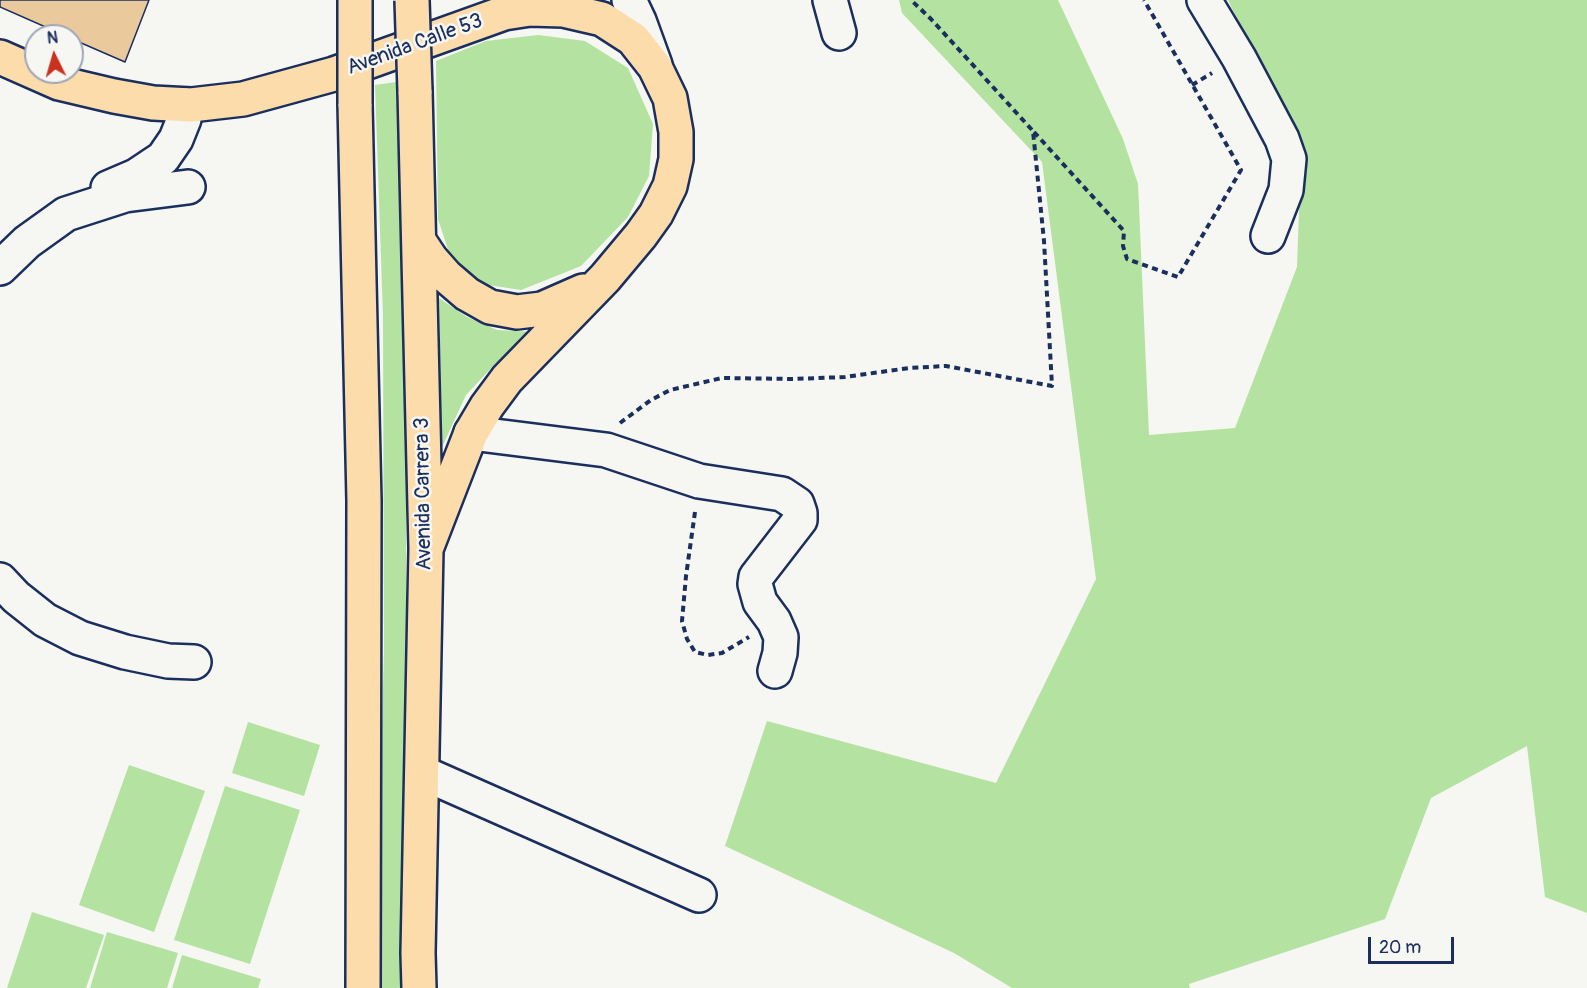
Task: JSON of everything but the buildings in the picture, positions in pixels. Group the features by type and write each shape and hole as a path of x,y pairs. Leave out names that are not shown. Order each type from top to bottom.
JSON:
{"main road":[{"path":"355,0 355,104 364,501 363,988"},
{"name":"Avenida Carrera 3","path":"412,0 426,549 419,988"},
{"name":"Avenida Calle 53","path":"0,57 70,85 153,103 185,105 243,99 334,74 485,11 504,13 530,9 563,10 602,19 633,39 656,67 670,98 676,132 676,159 670,186 656,214 605,279 507,379 487,406 471,433 426,549"},
{"name":"Avenida Calle 53","path":"419,241 446,276 467,294 490,307 517,312 542,309 574,297 605,279"}],"street":[{"path":"628,0 639,21 656,67"},
{"path":"830,0 839,33"},
{"path":"1204,0 1245,69 1282,139 1289,159 1286,190 1268,236"},
{"path":"0,268 27,242 97,193 136,176 163,158 176,139 184,119 185,105"},
{"path":"66,214 125,195 188,187"},
{"path":"471,433 606,450 699,482 782,494 797,504 800,520 756,577 755,584 757,595 774,621 780,637 780,653 775,671"},
{"path":"0,580 16,597 45,620 80,638 125,652 168,661 194,662"},
{"path":"423,773 699,896"}],"path":[{"path":"911,0 1124,231 1123,246 1127,259 1178,278 1241,170 1144,0"},
{"path":"606,450 614,428 651,400 670,390 722,378 845,377 909,368 946,366 1052,386 1044,241 1033,131"},
{"path":"699,482 682,621 687,639 695,652 708,655 722,653 774,621"}],"green space":[{"path":"899,0 1058,0 1123,139 1138,184 1149,435 1235,428 1297,267 1301,157 1228,0 1587,0 1587,913 1545,897 1527,746 1431,798 1385,919 1189,984 1190,988 1012,988 954,953 725,846 767,721 996,783 1096,579 1042,162 902,13"},
{"path":"538,35 585,41 628,68 653,124 649,176 628,217 581,266 521,290 475,283 451,259 438,219 436,61 486,41"},
{"path":"396,82 406,326 403,988 375,988 384,650 383,316 375,85"},
{"path":"439,298 467,317 497,330 534,332 494,365 466,395 442,447"},
{"path":"248,722 320,745 304,796 232,773"},
{"path":"129,765 205,791 154,932 79,905"},
{"path":"225,786 300,810 250,964 174,940"},
{"path":"32,912 104,935 86,988 7,988"},
{"path":"107,932 178,953 167,988 90,988"},
{"path":"182,955 261,979 258,988 172,988"}]}
